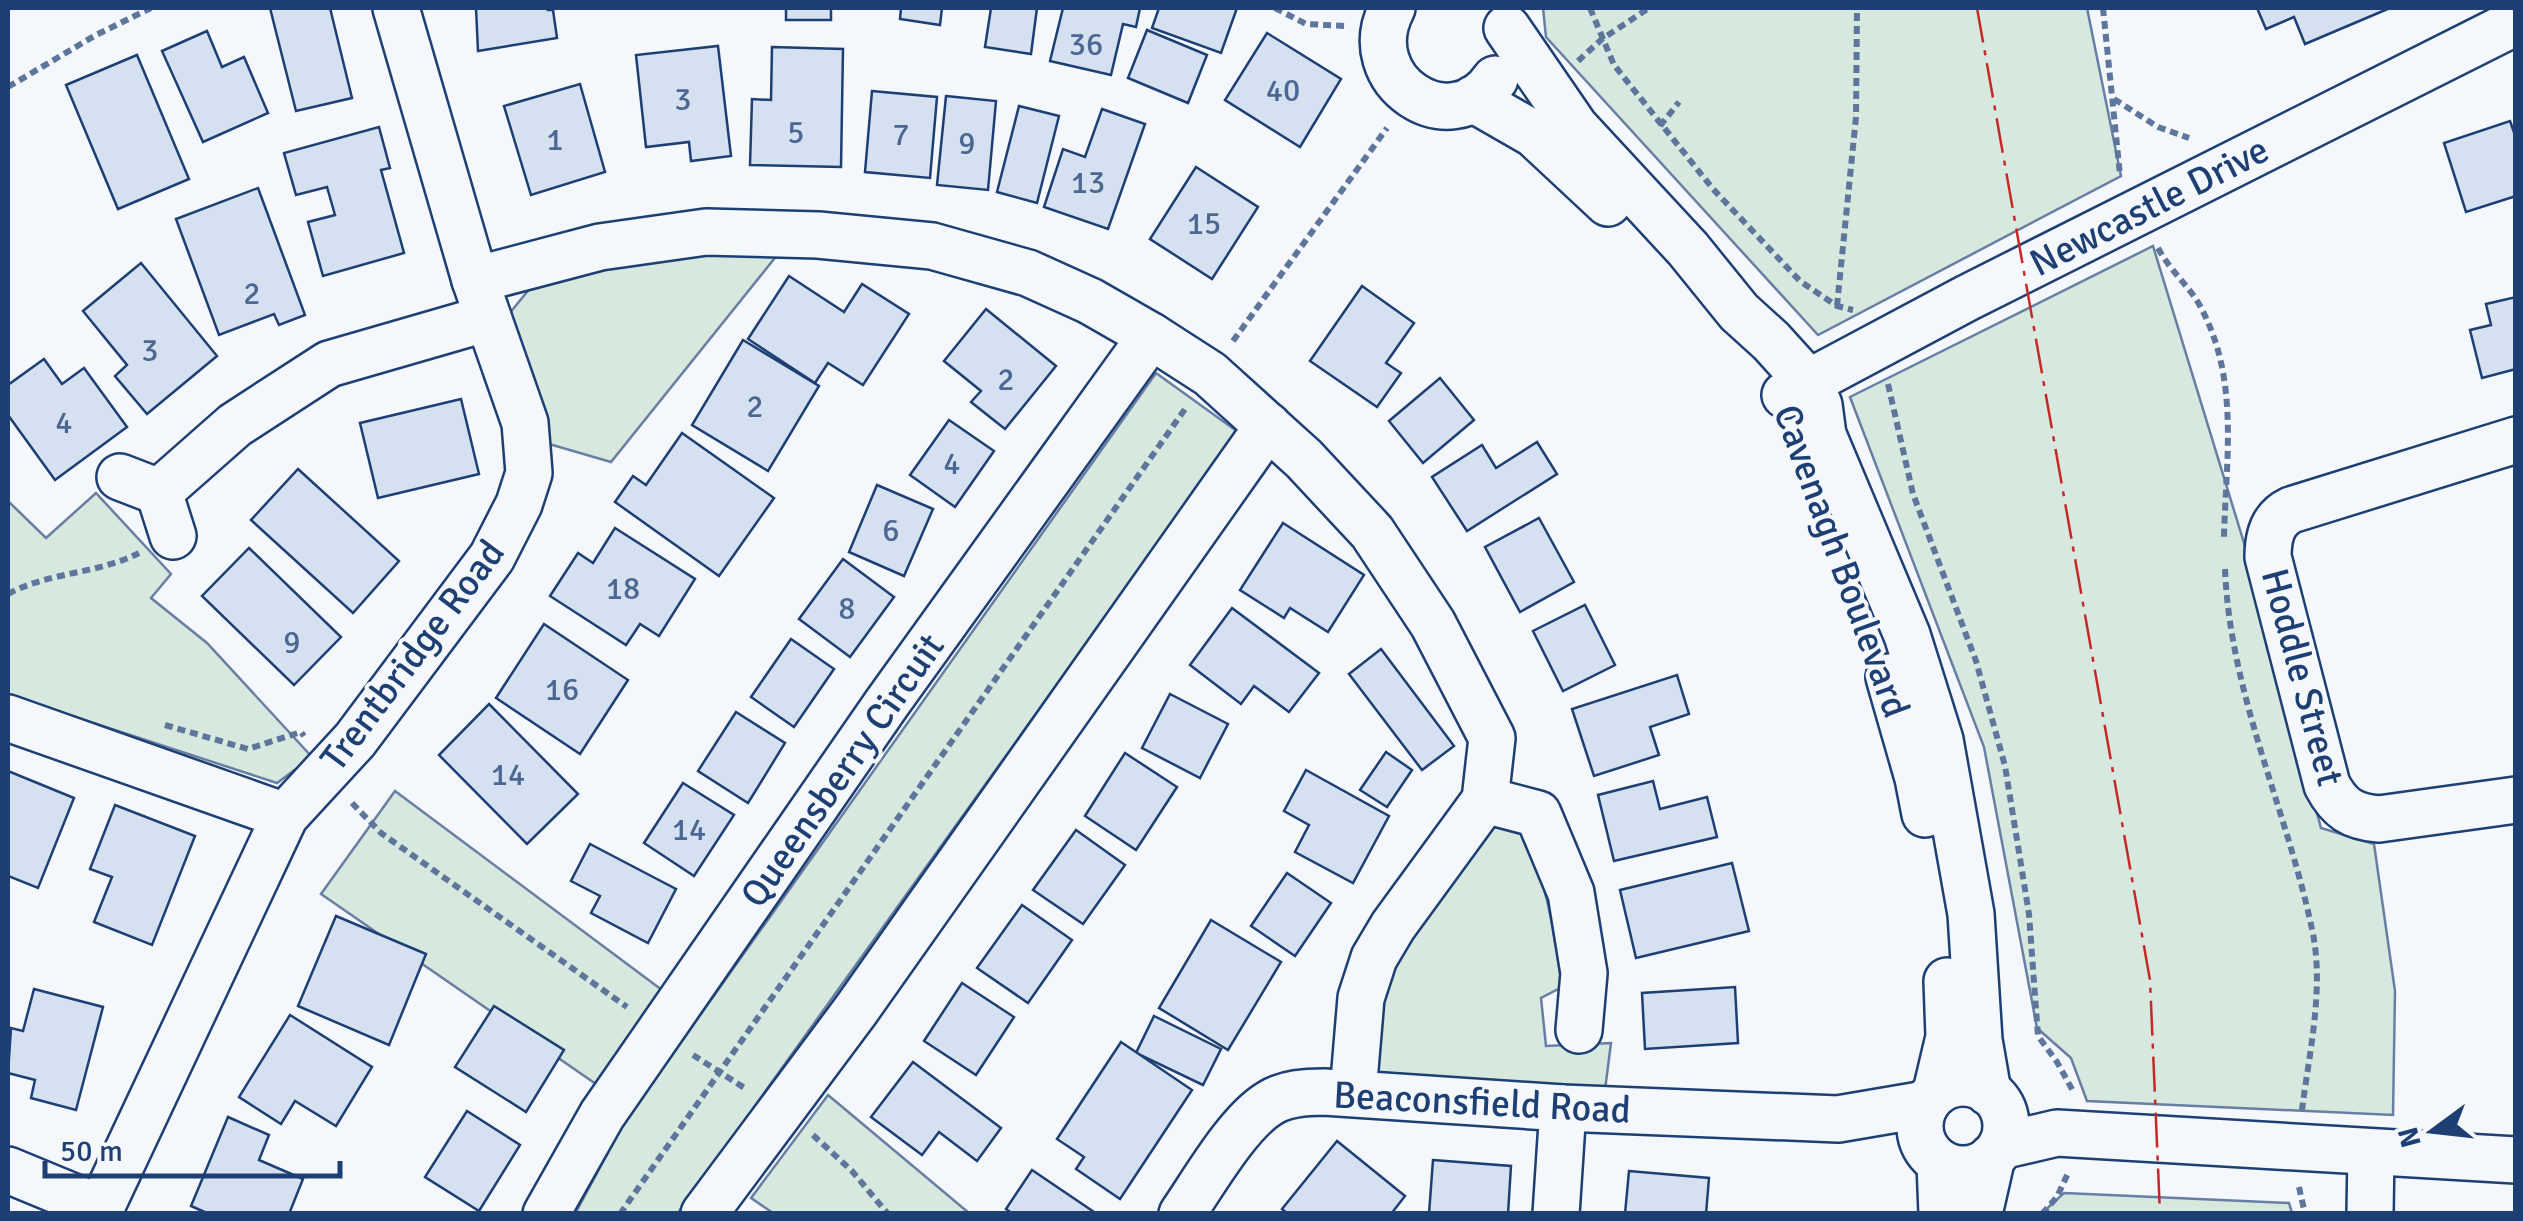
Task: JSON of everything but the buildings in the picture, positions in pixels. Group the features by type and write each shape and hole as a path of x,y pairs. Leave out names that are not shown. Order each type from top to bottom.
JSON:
{"street":[{"name":"Trentbridge Road","path":"99,1211 285,816 354,740 482,571 519,504 529,473 526,423 482,299 396,8"},
{"path":"1374,13 1392,76 1414,98 1444,106 1473,99 1490,87 1502,70 1508,49 1503,16"},
{"path":"1503,16 1546,89 1739,312 1771,341 1798,390"},
{"name":"Newcastle Drive","path":"1798,390 2032,265 2516,22"},
{"name":"Cavenagh Boulevard","path":"1473,99 1534,134 1592,186 1723,340 1764,372 1818,404 1823,435 1907,634 1940,740 1972,914 1979,1040 1996,1126 1978,1214"},
{"path":"173,536 140,484 329,364 600,246 706,232 818,234 932,246 1028,272 1090,301 1210,374 1268,426 1372,532 1433,624 1492,738 1485,800 1374,958 1361,998 1353,1094"},
{"name":"Queensberry Circuit","path":"546,1214 602,1115 887,703 1151,336"},
{"name":"Cavenagh Boulevard","path":"1798,390 1798,427 1806,473 1857,587 1891,682 1918,778 1938,886 1948,1037 1931,1125 1942,1214"},
{"path":"704,1214 784,1110 1268,426"},
{"name":"Hoddle Street","path":"2516,440 2291,510 2281,515 2268,540 2268,557 2326,785 2345,810 2360,818 2378,819 2516,800"},
{"path":"8,718 285,816"},
{"path":"1485,800 1538,814 1571,893 1584,973 1579,1030"},
{"path":"1962,1083 1976,1085 1996,1126 1967,1169 1931,1125 1962,1083"},
{"name":"Beaconsfield Road","path":"1182,1214 1236,1137 1270,1103 1298,1093 1931,1125"},
{"path":"1556,1214 1563,1108"},
{"path":"1996,1126 2057,1134 2516,1160"},
{"path":"2370,1214 2371,1152"},
{"path":"8,1170 99,1211"}],"path":[{"path":"8,87 96,34 151,8"},
{"path":"1275,8 1306,24 1348,26 1374,13"},
{"path":"1546,89 1602,39 1649,8"},
{"path":"1837,306 1856,116 1857,8"},
{"path":"2103,8 2118,173 2163,257 2198,302 2219,350 2222,367 2230,418 2224,537 2232,639 2314,937 2315,998 2298,1148 2299,1194 2305,1214"},
{"path":"620,1214 1210,374 1378,138 1414,98"},
{"path":"2113,98 2158,127 2188,138"},
{"path":"1660,126 1679,102"},
{"path":"8,594 24,584 119,563 173,536"},
{"path":"156,722 248,749 302,732 325,773 381,833 717,1074 784,1110 852,1170 888,1214"}],"shaded area":[{"path":"1543,8 2087,8 2121,176 1818,335 1546,37"},
{"path":"2153,246 2244,543 2321,828 2374,844 2395,991 2393,1115 2087,1101 2071,1058 2037,1028 1984,747 1850,397"},
{"path":"686,254 778,254 611,462 549,444 509,314 531,287 579,268"},
{"path":"1156,373 1238,432 678,1213 575,1214 625,1121"},
{"path":"96,493 171,574 151,598 207,643 312,757 277,783 8,695 8,501 46,538"},
{"path":"395,791 666,993 596,1084 321,894"},
{"path":"1496,820 1517,822 1535,861 1547,902 1562,987 1541,998 1546,1046 1611,1043 1604,1098 1371,1074 1378,1007 1399,958"},
{"path":"828,1095 969,1213 773,1213 751,1198"},
{"path":"2064,1193 2289,1203 2292,1213 2042,1213"}],"power":[{"path":"1977,8 2150,980 2160,1214"}]}
